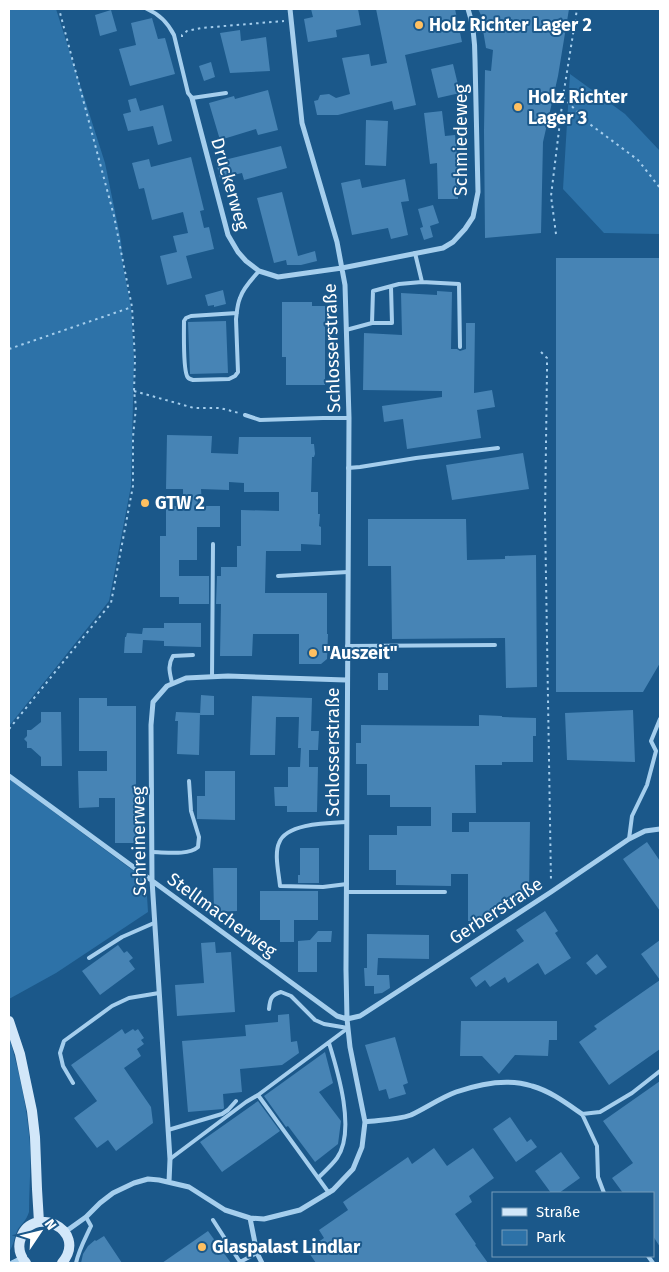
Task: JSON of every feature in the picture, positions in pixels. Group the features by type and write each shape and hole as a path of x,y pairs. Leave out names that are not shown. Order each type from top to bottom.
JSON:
{"main road":[{"path":"9,1021 20,1054 32,1111 39,1222"},
{"path":"24,1260 19,1245 23,1234 29,1227 39,1222 48,1222 62,1228 67,1237 69,1247 67,1256 62,1263"}],"street":[{"name":"Schlosserstraße","path":"65,1232 113,1194 134,1183 148,1179 189,1187 225,1210 250,1218 264,1219 300,1210 333,1190 353,1169 362,1147 365,1122 350,1047 347,1019 346,970 346,680 349,418 345,285 337,242 302,123 290,9"},
{"name":"Schmiedeweg","path":"342,268 443,248 453,242 473,217 478,192 475,40 472,18 468,9"},
{"name":"Druckerweg","path":"192,98 228,235 238,252 258,271"},
{"path":"258,271 278,277 342,268"},
{"name":"Schreinerweg","path":"170,1182 152,880 151,725 153,702 167,686 186,678 228,676 346,680"},
{"name":"Stellmacherweg","path":"9,776 337,1016 347,1019"},
{"name":"Gerberstraße","path":"347,1019 360,1016 629,839 645,831 660,828"},
{"path":"365,1122 388,1120 409,1115 456,1092 485,1084 509,1082 531,1086 560,1099 582,1114"},
{"path":"250,1218 257,1253 262,1263"},
{"path":"12,1263 24,1260"}],"lane":[{"path":"147,9 162,18 170,27 174,35 188,93 192,98 226,93"},
{"path":"414,253 422,282"},
{"path":"237,313 191,316 186,318 184,321 185,366 189,379 229,379 238,372 236,319 237,313 239,300 242,292 258,271"},
{"path":"372,323 372,291 399,284 422,282 459,284 460,347"},
{"path":"346,330 372,323 392,323 391,287"},
{"path":"245,415 260,420 349,418"},
{"path":"348,468 498,448"},
{"path":"212,677 213,544"},
{"path":"278,576 348,572"},
{"path":"347,646 495,645"},
{"path":"172,684 168,668 173,656 193,655"},
{"path":"629,839 632,816 647,785 656,751 651,741 660,719"},
{"path":"152,852 181,852 194,850 198,847 198,837 191,811 189,781"},
{"path":"347,822 314,824 296,829 284,835 279,842 277,852 280,886 323,887 347,884"},
{"path":"347,892 445,892"},
{"path":"90,958 122,937 154,923"},
{"path":"268,1009 270,999 281,992 291,996 315,1020 324,1024 348,1028"},
{"path":"73,1083 63,1066 60,1053 64,1041 112,1006 129,998 159,993"},
{"path":"170,1159 348,1028"},
{"path":"318,1178 338,1158 344,1143 346,1126 342,1091 330,1043"},
{"path":"604,1192 598,1176 597,1146 582,1114 600,1112 632,1093 660,1071"},
{"path":"258,1095 328,1193"},
{"path":"168,1130 222,1114 236,1101"},
{"path":"76,1263 82,1243 91,1226 86,1217"},
{"path":"213,1220 239,1262 257,1253"}],"path":[{"path":"9,729 111,603 133,486 133,437 136,407 132,307 114,216 59,9"},
{"path":"556,234 551,196 563,97 577,9"},
{"path":"181,42 182,35 187,31 201,28 291,20"},
{"path":"563,97 587,122 638,160 660,188"},
{"path":"9,349 132,307"},
{"path":"541,352 547,358 548,371 545,516 551,892"},
{"path":"134,391 194,408 220,408 245,415"}],"green space":[{"path":"9,9 56,9 105,163 121,241 123,266 131,307 134,359 131,486 109,601 9,726"},
{"path":"570,74 625,114 660,151 660,234 604,233 563,189"},
{"path":"9,779 146,880 148,912 56,973 9,999"},
{"path":"9,1036 26,1109 30,1163 29,1212 18,1229 9,1252"}],"building":[{"path":"311,9 358,9 361,25 336,30 337,37 308,42 304,19 313,17"},
{"path":"376,9 455,9 462,42 405,55 416,105 394,110 392,101 338,115 317,115 314,101 318,100 320,95 329,94 336,98 350,94 342,58 369,54 371,66 387,63"},
{"path":"478,9 569,9 558,76 543,142 541,233 485,238 485,70 491,71 493,50 486,48 483,30 484,21"},
{"path":"111,10 117,31 100,36 95,15"},
{"path":"152,18 158,39 165,38 175,74 130,86 119,49 136,45 131,23"},
{"path":"240,30 241,41 266,37 270,71 230,73 220,33"},
{"path":"211,62 215,77 204,81 199,66"},
{"path":"453,64 460,93 438,98 431,69"},
{"path":"268,90 278,130 258,135 256,129 220,140 209,103 234,96 235,99"},
{"path":"136,98 140,111 163,105 172,141 158,145 153,126 128,131 123,114 131,112 128,100"},
{"path":"442,111 445,136 455,135 458,161 458,199 438,199 437,163 430,164 424,113"},
{"path":"366,120 388,121 386,166 365,165"},
{"path":"281,146 287,168 244,180 242,173 220,178 216,162"},
{"path":"191,157 204,210 200,211 204,228 209,227 214,249 186,256 192,278 167,285 160,256 177,252 173,236 188,233 183,212 152,220 144,188 139,189 132,163 149,159 151,167"},
{"path":"360,179 362,188 405,179 409,201 401,202 408,235 391,239 388,228 352,235 341,183"},
{"path":"282,192 298,256 315,251 317,261 301,265 287,265 286,260 274,263 257,198"},
{"path":"433,205 439,223 430,226 433,237 424,240 420,228 423,227 418,209"},
{"path":"556,258 660,258 660,663 643,692 556,692"},
{"path":"223,290 226,304 214,307 214,305 208,306 205,295"},
{"path":"437,291 452,292 451,349 460,351 466,349 466,323 475,323 474,393 492,390 495,407 477,410 481,438 407,449 403,419 384,422 382,406 442,397 442,391 363,390 364,333 402,335 401,293 437,295"},
{"path":"282,302 312,302 312,306 325,306 325,385 286,385 286,357 282,357"},
{"path":"226,321 228,373 190,374 188,322"},
{"path":"167,435 212,436 211,453 238,454 239,437 311,437 311,444 314,444 315,454 312,457 311,492 318,492 321,545 301,544 301,551 266,551 265,593 327,593 327,659 321,664 299,664 299,634 253,634 252,656 220,656 221,604 216,604 217,576 221,576 221,567 237,567 237,546 241,546 241,510 279,511 279,492 244,492 244,483 229,482 229,490 201,489 202,506 220,506 220,527 197,527 197,560 179,560 179,576 209,576 209,604 179,604 179,597 160,597 160,536 166,536 166,506 183,506 183,489 166,489"},
{"path":"523,453 529,489 452,500 446,465"},
{"path":"368,519 466,519 467,560 505,559 505,556 536,555 537,687 506,688 505,638 392,639 391,566 368,566"},
{"path":"164,623 201,623 201,647 164,646 164,641 143,640 142,653 124,653 127,633 142,634 143,628 164,628"},
{"path":"378,673 388,673 388,690 378,690"},
{"path":"201,695 214,696 214,715 200,715"},
{"path":"252,696 312,698 311,731 319,731 318,750 309,750 309,767 318,767 317,812 287,812 287,806 275,806 274,787 288,787 288,767 300,767 301,748 298,748 299,717 276,717 275,755 250,755"},
{"path":"79,698 107,698 107,706 136,706 136,843 115,843 115,798 99,798 99,807 79,808 78,771 107,771 107,751 79,751"},
{"path":"633,710 635,762 567,760 565,713"},
{"path":"41,712 61,712 62,766 41,766 41,757 31,748 27,748 27,742 24,739 27,736 27,730 31,730 41,722"},
{"path":"176,712 200,713 199,755 177,754 178,721 175,721"},
{"path":"479,715 536,718 536,736 533,736 533,762 502,762 502,765 475,765 476,813 452,813 452,832 469,832 469,822 530,822 529,895 517,894 517,903 504,903 504,910 491,910 491,921 468,921 468,874 451,874 451,886 396,885 396,870 369,870 369,835 397,835 397,826 431,826 431,807 390,807 390,795 367,795 367,764 356,764 356,743 361,743 361,725 479,726"},
{"path":"205,771 235,771 235,820 197,819 197,796 205,796"},
{"path":"647,842 660,861 660,911 623,859"},
{"path":"300,848 319,848 319,883 298,883 298,875 300,875"},
{"path":"213,868 237,868 237,911 214,912"},
{"path":"260,891 318,891 318,920 294,920 294,942 280,942 280,920 260,920"},
{"path":"545,911 558,931 555,933 571,958 545,975 538,963 508,983 505,977 490,987 485,980 476,987 470,978 524,941 516,930"},
{"path":"318,931 332,931 331,942 317,942 317,972 298,972 298,941 310,940"},
{"path":"367,934 429,935 429,959 378,958 377,975 389,975 390,988 382,993 374,994 374,986 365,986 364,968 367,968"},
{"path":"660,940 660,980 641,954"},
{"path":"215,942 216,953 231,952 235,1012 177,1016 175,985 204,983 201,943"},
{"path":"118,945 124,953 127,951 133,958 129,961 135,969 100,995 82,971"},
{"path":"597,954 607,967 596,975 586,963"},
{"path":"660,980 660,1049 609,1085 579,1042 597,1029 594,1026"},
{"path":"289,1014 291,1042 297,1041 299,1053 282,1065 240,1069 242,1092 223,1094 223,1109 188,1112 182,1041 246,1036 245,1025 278,1022 278,1015"},
{"path":"461,1021 557,1021 557,1040 549,1040 548,1056 515,1055 499,1074 482,1056 460,1056"},
{"path":"122,1029 125,1034 133,1029 135,1031 138,1029 144,1038 141,1040 144,1044 137,1049 141,1056 124,1068 151,1107 153,1123 116,1151 108,1140 97,1148 74,1118 97,1101 71,1065"},
{"path":"395,1037 408,1083 403,1085 406,1094 389,1099 386,1089 379,1091 365,1045"},
{"path":"325,1052 333,1083 319,1092 341,1121 338,1144 315,1162 288,1126 286,1127 264,1096"},
{"path":"660,1081 660,1247 654,1238 654,1192 622,1192 612,1178 633,1163 603,1121"},
{"path":"258,1101 280,1131 222,1172 200,1142"},
{"path":"510,1117 527,1142 531,1139 537,1147 516,1162 493,1129"},
{"path":"434,1148 447,1166 473,1148 494,1178 469,1196 472,1202 455,1214 488,1263 316,1263 307,1250 324,1238 319,1230 348,1210 343,1202 408,1157 412,1164"},
{"path":"561,1152 580,1178 560,1192 550,1192 535,1171"},
{"name":"Glaspalast Lindlar","path":"208,1231 231,1263 162,1263"},
{"path":"104,1236 122,1263 81,1263 83,1254 88,1246"}],"place":[{"name":"Holz Richter Lager 2","path":"419,25"},
{"name":"Holz Richter Lager 3","path":"518,107"},
{"name":"GTW 2","path":"145,503"},
{"name":"\"Auszeit\"","path":"313,653"},
{"name":"Glaspalast Lindlar","path":"202,1247"}]}
